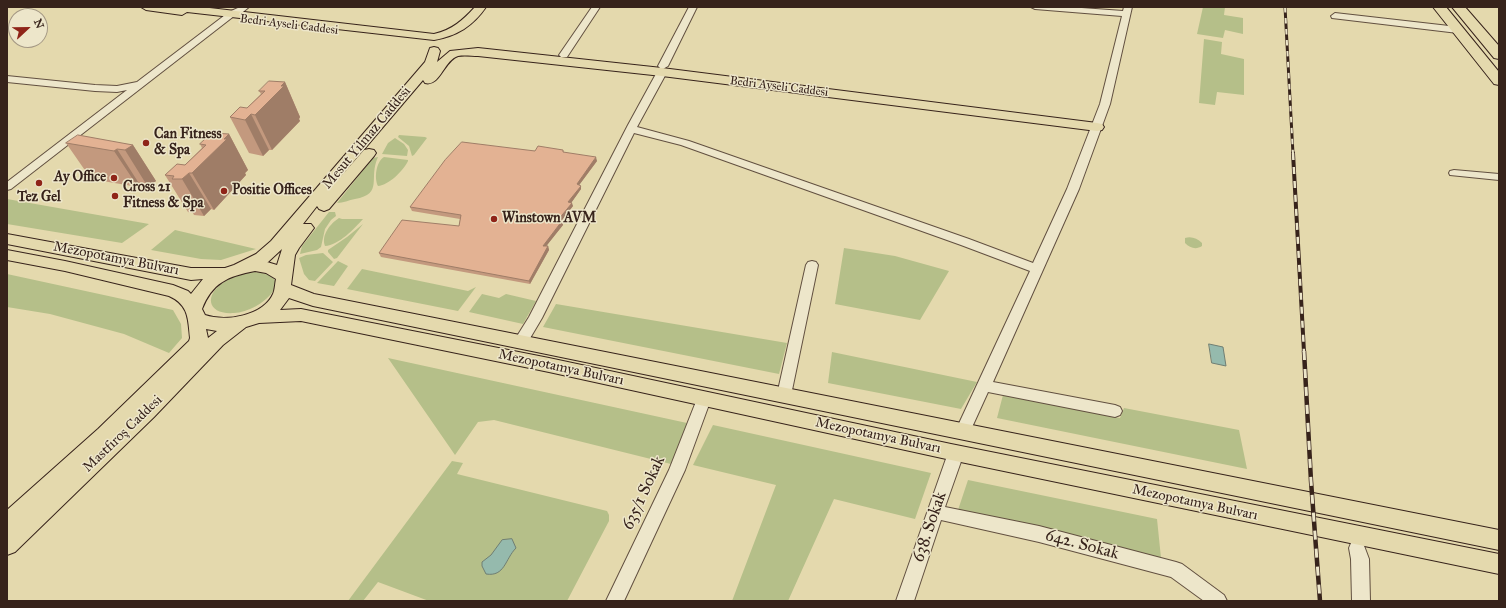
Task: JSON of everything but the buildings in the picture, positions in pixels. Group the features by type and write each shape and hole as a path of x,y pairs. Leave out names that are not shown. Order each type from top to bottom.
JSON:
{"highway":[{"path":"1439,7 1499,81"},
{"path":"1449,7 1499,68"},
{"path":"1458,7 1499,55"},
{"path":"1467,7 1499,46"}],"main road":[{"name":"Bedri Ayseli Caddesi","path":"146,7 236,14 421,42 441,54 478,52 663,69"},
{"name":"Bedri Ayseli Caddesi","path":"172,7 422,36 446,36 457,34 471,36 488,46 1098,123"},
{"path":"433,49 435,41 462,27 481,7"},
{"path":"471,36 490,7"},
{"name":"Mesut Yılmaz Caddesi","path":"285,283 285,261 292,246 442,64 474,45 471,36"},
{"name":"Mesut Yılmaz Caddesi","path":"233,271 262,258 277,245 338,171 431,63 433,49"},
{"name":"Mezopotamya Bulvarı","path":"7,239 191,274 233,271"},
{"name":"Mezopotamya Bulvarı","path":"7,255 65,266 173,291 182,294 194,313"},
{"path":"255,266 268,267 278,271 285,283 283,294 276,304 257,317 239,324 213,326 203,323 194,313 195,300 201,290 212,281 233,271 255,266"},
{"name":"Mezopotamya Bulvarı","path":"285,283 297,295 313,300 1499,540"},
{"name":"Mastfıroş Caddesi","path":"7,524 105,435 196,345 199,338 194,313"},
{"name":"Mezopotamya Bulvarı","path":"257,317 301,315 541,363 956,453 1499,564"},
{"name":"Mastfıroş Caddesi","path":"7,545 147,412 217,340 239,324"}],"street":[{"path":"564,55 596,7"},
{"path":"521,341 535,318 663,69 693,7"},
{"path":"963,432 1036,268 1073,190 1106,104 1127,11 1035,7"},
{"path":"7,79 117,89 142,84 158,79 223,30 236,14"},
{"path":"1335,16 1458,30"},
{"path":"7,187 142,84"},
{"path":"631,129 693,146 1036,268"},
{"path":"1454,173 1499,177"},
{"path":"784,395 812,265"},
{"path":"984,386 1115,411"},
{"name":"635/1 Sokak","path":"615,601 677,470 704,398"},
{"name":"638. Sokak","path":"905,601 956,453"},
{"name":"642. Sokak","path":"935,512 1039,534 1176,570 1218,601"},
{"path":"1357,548 1360,559 1361,601"}],"green space":[{"path":"1203,7 1225,7 1224,15 1243,18 1243,34 1225,30 1223,38 1197,34"},
{"path":"1204,39 1222,42 1221,54 1244,59 1244,95 1217,92 1215,105 1199,103"},
{"path":"399,135 427,138 412,156 409,146 398,137"},
{"path":"395,138 404,144 408,150 407,156 382,154 388,143"},
{"path":"378,157 375,165 374,184 369,193 364,197 337,203 373,158"},
{"path":"384,157 408,161 395,177 387,183 378,186 376,170 381,159"},
{"path":"7,199 149,224 122,243 7,224"},
{"path":"329,212 335,212 336,216 331,220 325,229 321,247 317,250 300,254 302,246"},
{"path":"339,218 363,219 341,240 325,246 324,238 327,230 332,223"},
{"path":"363,224 337,258 334,259 328,250"},
{"path":"175,230 256,249 221,260 201,259 151,250"},
{"path":"1192,237 1202,243 1202,246 1198,248 1191,247 1185,243 1185,238"},
{"path":"844,248 895,256 949,271 920,320 835,304"},
{"path":"323,253 333,262 315,281 309,280 304,274 299,258 306,255"},
{"path":"338,261 348,266 334,286 317,283"},
{"path":"362,269 468,291 476,287 458,311 347,289"},
{"path":"253,272 267,274 274,279 275,286 272,293 265,300 245,311 234,313 225,313 214,308 211,304 211,298 217,287 231,278"},
{"path":"7,274 173,310 181,324 182,338 169,353 124,334 50,314 7,307"},
{"path":"482,294 499,298 506,294 536,301 523,324 469,312"},
{"path":"556,304 787,343 779,374 543,327"},
{"path":"832,352 977,382 961,409 828,383"},
{"path":"388,358 687,423 671,464 494,420 478,422 455,455"},
{"path":"1003,395 1120,418 1124,408 1239,430 1247,469 997,418"},
{"path":"713,425 931,473 915,519 834,499 788,601 732,601 776,485 693,465"},
{"path":"452,461 463,463 457,474 607,511 609,521 567,601 429,601 378,582 363,601 348,601"},
{"path":"968,480 1157,519 1161,558 958,510"}],"water":[{"path":"1209,344 1223,347 1226,366 1212,363"},
{"path":"512,539 516,548 504,566 497,573 486,574 482,566 482,562 491,555 502,540"}],"railway":[{"path":"1285,7 1293,154"},
{"path":"1293,153 1304,352"},
{"path":"1304,351 1311,481 1320,601"}],"place":[{"name":"Can Fitness & Spa","path":"146,143"},
{"name":"Ay Office","path":"114,178"},
{"name":"Tez Gel","path":"39,183"},
{"name":"Positie Offices","path":"224,191"},
{"name":"Cross 21 Fitness & Spa","path":"115,196"},
{"name":"Winstown AVM","path":"494,219"}]}
